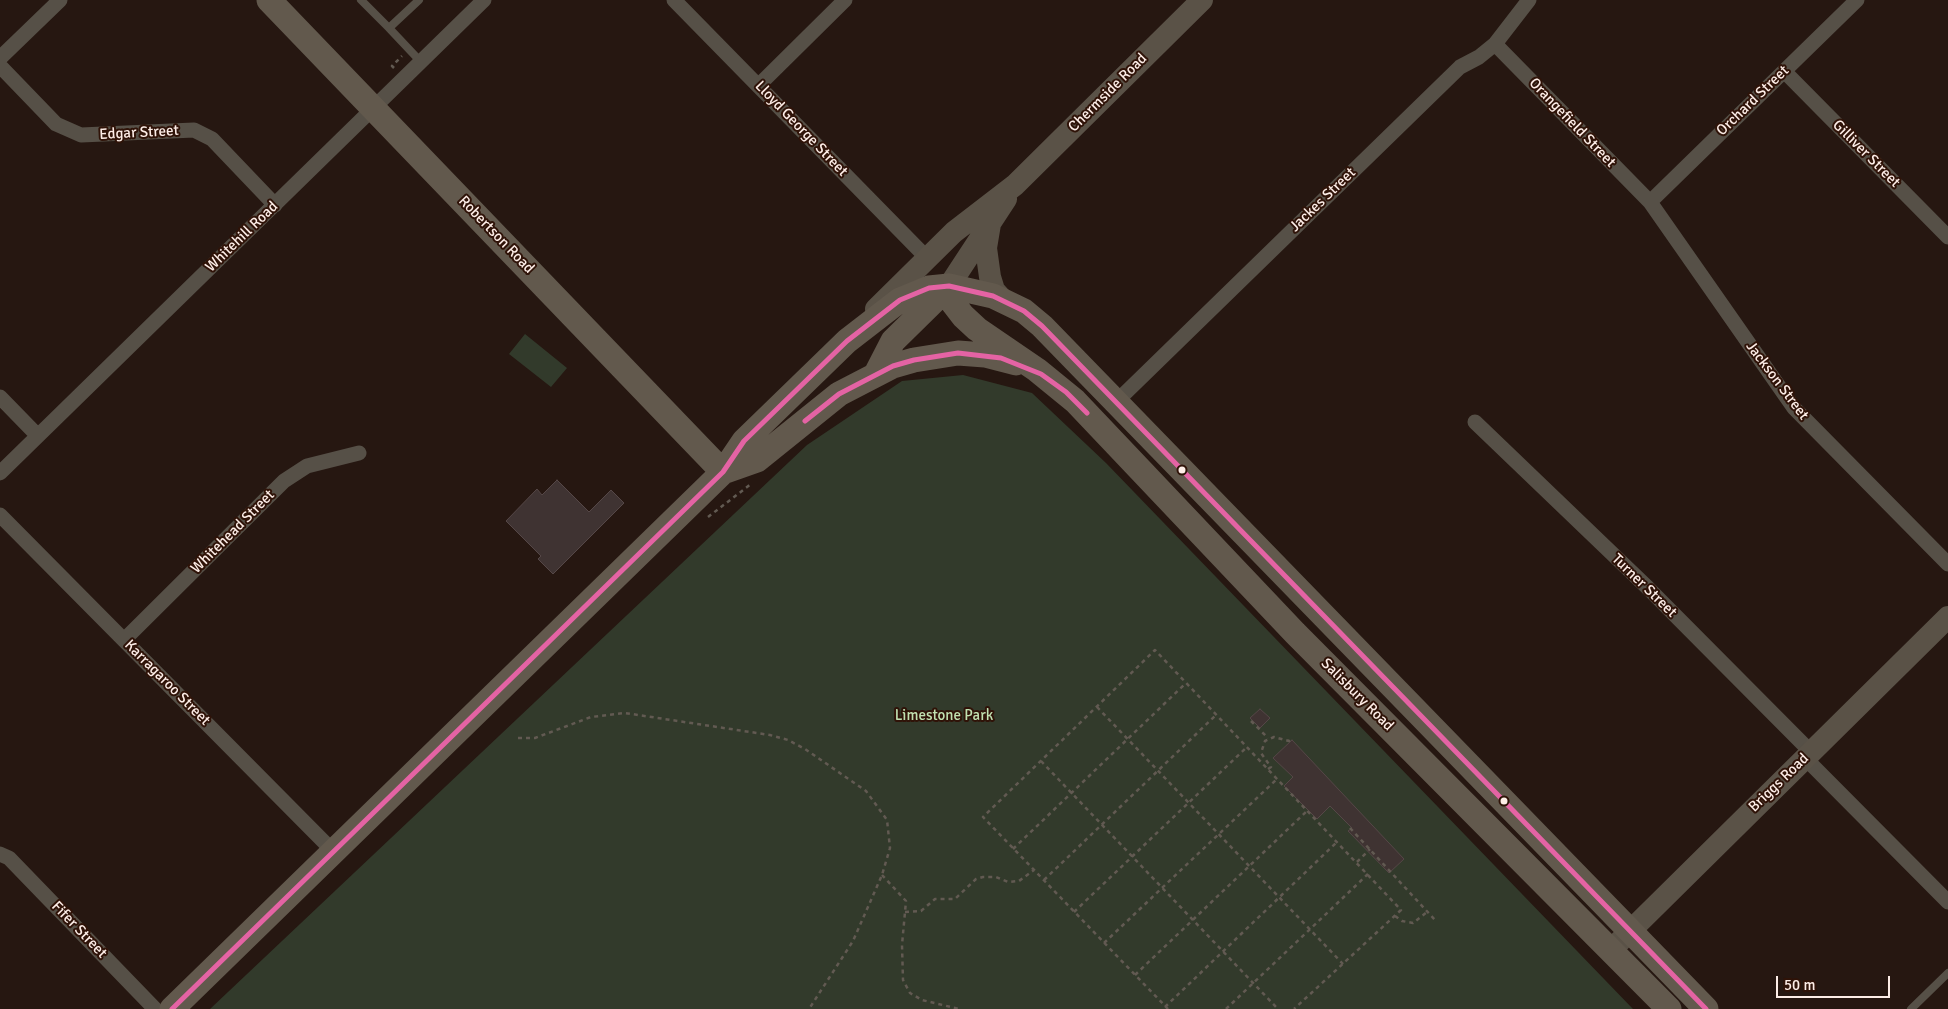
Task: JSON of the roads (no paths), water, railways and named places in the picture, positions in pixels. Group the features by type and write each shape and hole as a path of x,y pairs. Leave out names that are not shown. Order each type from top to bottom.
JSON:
{"main road":[{"name":"Robertson Road","path":"269,0 723,472"},
{"name":"Salisbury Road","path":"949,286 953,303 977,329 1049,378 1094,421 1295,633 1669,1009"},
{"name":"Salisbury Road","path":"847,342 900,300 929,288 949,286 980,291 1024,311 1042,326 1706,1009"},
{"name":"Chermside Road","path":"723,472 757,460 839,394 873,376 892,341 949,286"},
{"name":"Chermside Road","path":"172,1009 723,472 744,441 847,342"},
{"name":"Salisbury Road","path":"873,376 914,360 958,353 1001,358 1049,378"},
{"path":"1094,421 1116,402"}],"street":[{"path":"0,58 60,0"},
{"name":"Whitehill Road","path":"0,473 484,0"},
{"name":"Lloyd George Street","path":"674,0 927,258"},
{"path":"759,85 845,0"},
{"name":"Chermside Road","path":"949,286 987,216 1015,185 1202,0"},
{"name":"Jackes Street","path":"1116,402 1460,67 1479,57 1495,44 1529,0"},
{"name":"Orchard Street","path":"1650,202 1857,0"},
{"name":"Orangefield Street","path":"1495,44 1650,202"},
{"name":"Edgar Street","path":"0,66 56,124 81,135 194,130 212,138 275,205"},
{"name":"Gilliver Street","path":"1784,71 1948,237"},
{"name":"Jackson Street","path":"1650,202 1794,408 1948,564"},
{"path":"987,216 986,248 990,278 994,290 1003,300"},
{"name":"Chermside Road","path":"847,342 890,294 954,232 987,216"},
{"path":"0,397 38,436"},
{"name":"Turner Street","path":"1475,422 1648,588 1948,902"},
{"name":"Whitehead Street","path":"124,640 284,481 307,466 359,453"},
{"name":"Karragaroo Street","path":"0,515 334,852"},
{"name":"Briggs Road","path":"1611,950 1948,617"},
{"name":"Fifer Street","path":"0,854 9,858 156,1009"}],"lane":[{"path":"361,0 421,62"},
{"path":"389,28 419,0"},
{"path":"1910,1009 1948,973"}],"park label":[{"name":"Limestone Park","path":"944,716"}]}
